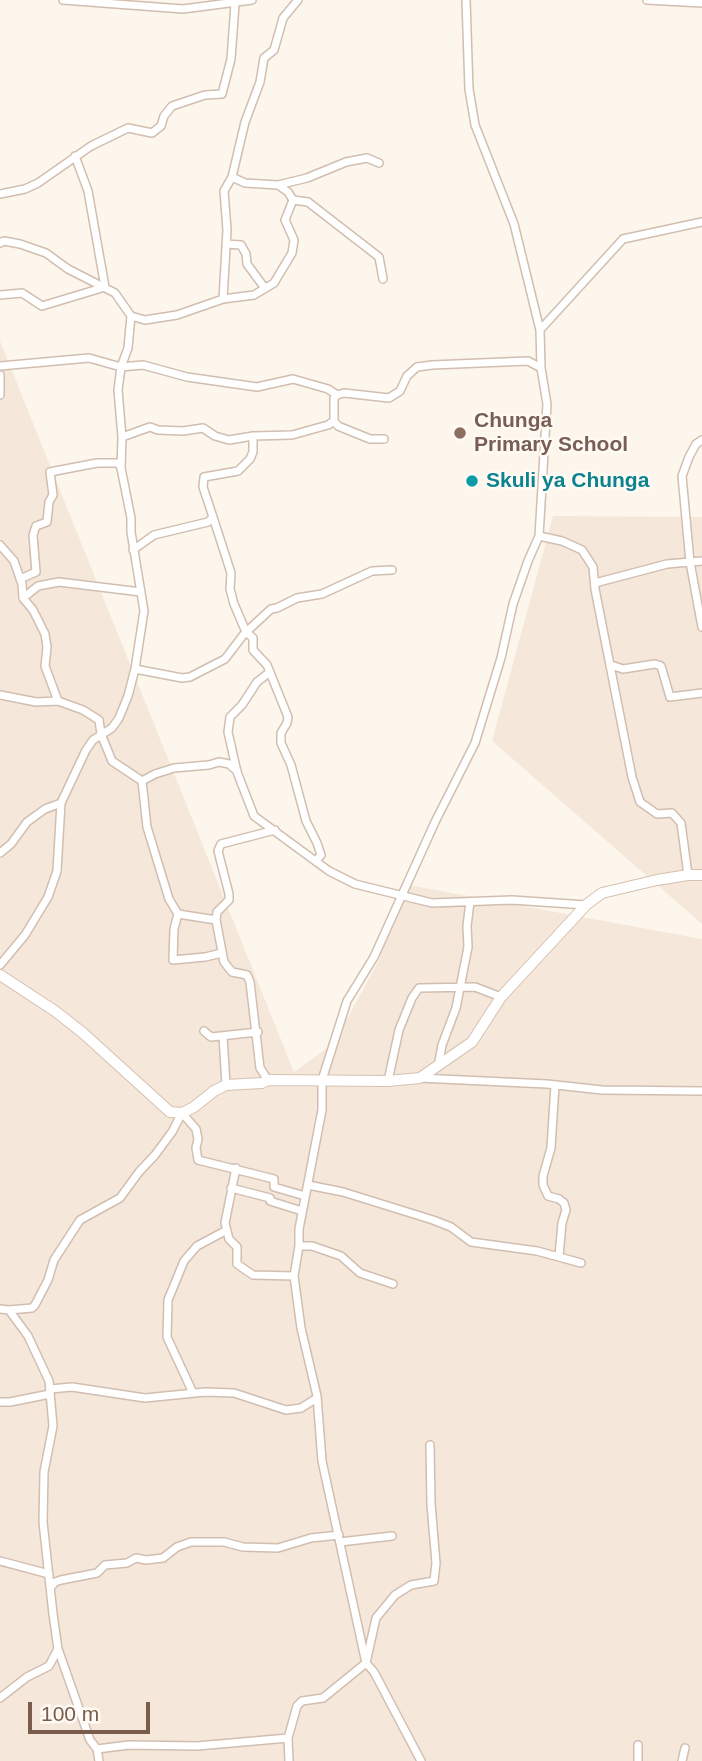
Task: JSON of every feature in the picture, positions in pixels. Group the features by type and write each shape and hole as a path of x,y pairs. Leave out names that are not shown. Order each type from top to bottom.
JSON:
{"street":[{"path":"63,0 183,9 252,0"},
{"path":"223,299 226,244 224,191 232,177 244,122 260,82 264,58 274,50 283,18 298,0"},
{"path":"421,1761 374,1672 366,1663 323,1461 317,1398 301,1328 294,1276 302,1211 323,1110 323,1080 347,1001 374,957 435,822 475,743 501,658 513,604 539,536 547,404 541,368 540,330 514,224 475,125 469,89 466,0"},
{"path":"647,0 702,3"},
{"path":"0,194 32,186 75,156 128,128 152,133 160,126 172,106 205,95 222,94 231,59 235,4"},
{"path":"75,156 88,191 105,288"},
{"path":"232,177 245,183 278,185 307,178 346,162 367,158 379,163"},
{"path":"278,185 288,192 293,200"},
{"path":"131,316 145,320 191,312 223,299 254,295 274,283 292,253 294,240 285,220 293,200"},
{"path":"293,200 308,202 379,257 383,279"},
{"path":"540,330 623,239 702,222"},
{"path":"0,243 4,241 20,244 46,253 68,269 116,293 131,316 128,348 121,367 118,390 122,437 121,468 144,611 135,668 119,718 112,728 93,740 86,750 61,803 57,871 48,897 25,935 0,965"},
{"path":"226,244 241,245 247,264 264,288"},
{"path":"0,295 22,293 42,306 105,288"},
{"path":"0,366 89,358 121,367 144,365 187,377 257,387 293,379 328,389 337,395"},
{"path":"384,439 370,439 338,426 334,421 334,398 344,393 389,398 400,391 407,376 417,367 528,361 541,368"},
{"path":"0,375 0,395"},
{"path":"122,437 150,427 183,431 204,428 215,436 229,440 300,434 334,421"},
{"path":"253,436 250,459 238,471 204,477 204,487 231,572 230,589 246,632 253,638 253,650 263,659 270,672 288,718 281,733 281,743 291,765 306,821 321,855 316,862"},
{"path":"702,440 689,457 682,476 690,562 702,627"},
{"path":"20,579 36,572 33,535 36,526 47,522 49,502 53,495 50,472 97,463 118,463 121,468"},
{"path":"134,550 154,535 208,522 213,517"},
{"path":"539,536 562,541 586,553 593,566 632,777 640,802 657,814 672,813 681,822 688,875"},
{"path":"0,545 14,561 23,598 33,610 45,634 45,666 58,701"},
{"path":"595,583 659,566 702,561"},
{"path":"135,668 182,678 190,677 225,659 266,612 289,600 322,594 377,569 392,569"},
{"path":"23,598 38,586 59,582 141,592"},
{"path":"611,665 623,669 655,664 661,666 670,696 702,693"},
{"path":"270,672 257,682 242,705 230,717 229,732 237,772 254,816 316,862 355,884 432,903 512,900 586,905"},
{"path":"0,695 36,702 58,701 83,710 99,720 101,734 112,761 142,781"},
{"path":"142,781 174,768 219,762 229,764 237,772"},
{"path":"142,781 147,827 162,884 178,914 174,929 173,960 189,960 222,953"},
{"path":"0,853 11,844 27,822 45,809 61,803"},
{"path":"268,1080 260,1068 258,1032 247,975 232,972 224,962 216,920 217,912 229,900 218,851 221,845 275,830"},
{"path":"420,1078 472,1042 501,997 586,905 602,893 688,875 702,875"},
{"path":"438,1067 442,1045 456,1008 468,947 470,902"},
{"path":"178,914 216,920"},
{"path":"0,975 72,1024 170,1112 182,1113 226,1085 262,1083 268,1080 388,1081 420,1078 602,1090 702,1091"},
{"path":"388,1081 399,1030 419,988 475,987 501,997"},
{"path":"204,1031 211,1037 258,1032"},
{"path":"223,1037 226,1085"},
{"path":"555,1085 551,1148 543,1185 548,1196 559,1199 566,1210 559,1256"},
{"path":"182,1113 196,1129 198,1160 274,1179 274,1187 305,1196"},
{"path":"4,1310 35,1306 54,1260 80,1220 120,1198 131,1180 172,1132 182,1113"},
{"path":"236,1168 225,1231 232,1244 237,1247 237,1264 253,1275 294,1276"},
{"path":"307,1185 343,1192 433,1220 451,1227 471,1242 559,1256 581,1263"},
{"path":"231,1188 270,1198 270,1201 302,1211"},
{"path":"193,1393 171,1351 167,1337 168,1300 184,1261 197,1246 225,1231"},
{"path":"299,1246 312,1246 341,1256 360,1273 393,1284"},
{"path":"4,1310 28,1336 49,1381 52,1426 44,1472 43,1522 58,1649 90,1740 97,1749 99,1761"},
{"path":"0,1402 72,1387 145,1398 193,1393 234,1394 286,1410 301,1408 317,1398"},
{"path":"289,1761 288,1738 297,1706 302,1701 323,1698 366,1663 376,1618 386,1604 411,1585 434,1581 436,1563 430,1445"},
{"path":"51,1587 61,1580 97,1573 105,1565 127,1563 136,1558 163,1558 177,1547 191,1542 224,1542 252,1548 278,1548 311,1538 392,1536"},
{"path":"0,1561 49,1574"},
{"path":"0,1698 27,1676 49,1667 58,1649"},
{"path":"97,1749 129,1745 197,1746 288,1738"},
{"path":"638,1745 638,1761"},
{"path":"682,1761 685,1748"}],"shaded area":[{"path":"0,341 294,1072 334,1043 379,960 403,884 702,939 702,1761 0,1761"},
{"path":"553,516 702,517 702,924 492,741"}],"place":[{"name":"Chunga Primary School","path":"460,433"},
{"name":"Skuli ya Chunga","path":"472,481"}]}
